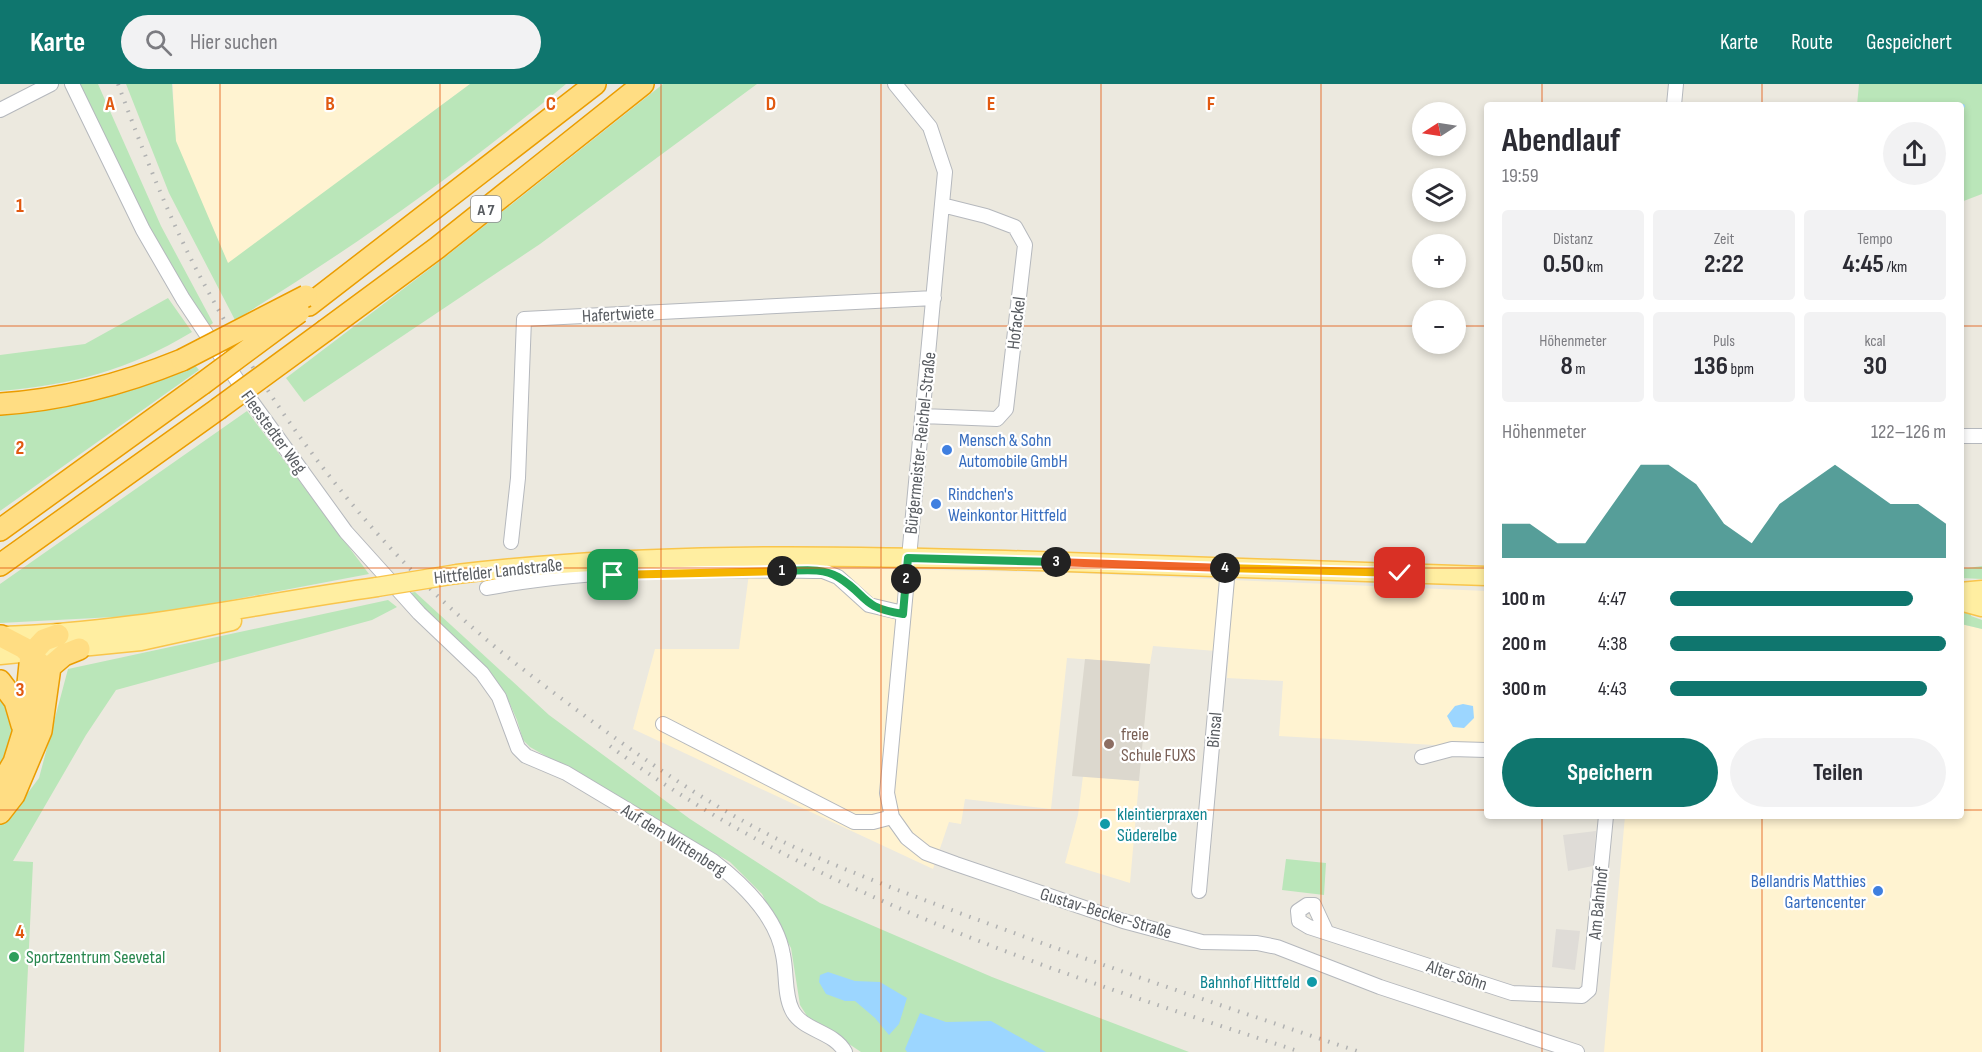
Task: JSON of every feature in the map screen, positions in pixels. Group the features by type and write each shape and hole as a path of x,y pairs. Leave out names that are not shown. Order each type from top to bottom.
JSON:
{"highway":[{"name":"A 7","path":"0,530 202,384 308,300 364,263 595,84"},
{"name":"A 7","path":"0,566 326,330 473,220 643,84"},
{"path":"0,404 57,398 101,389 144,376 308,300"},
{"path":"0,786 14,762 23,733 31,654 45,640 58,635"},
{"path":"0,643 16,642 31,654 47,678"},
{"path":"0,813 14,795 38,739 46,702 47,678 55,661 80,649"},
{"path":"0,681 15,701 23,733"}],"main road":[{"name":"Hittfelder Landstraße","path":"0,643 173,622 457,573 513,567 712,556 908,558 1484,576"},
{"path":"1964,592 1982,590"},
{"name":"Hittfelder Landstraße","path":"31,654 141,641 204,629 338,592"},
{"path":"1964,603 1982,607"}],"street":[{"path":"0,110 51,84"},
{"name":"Fleestedter Weg","path":"72,84 143,230 183,299 249,398 346,532 420,614 482,673 499,698 518,748"},
{"name":"Bürgermeister-Reichel-Straße","path":"892,817 887,793 945,172 940,151 930,127 895,84"},
{"path":"1674,102 1676,84"},
{"name":"Hofackel","path":"922,416 997,419 1006,409 1025,245 1015,227 986,216 942,205"},
{"name":"Hafertwiete","path":"512,542 518,478 524,319 934,298"},
{"path":"1964,436 1982,436"},
{"name":"Binsal","path":"1199,891 1228,568"},
{"name":"Hittfelder Landstraße","path":"487,588 550,578 652,573 823,571 838,577 869,605 903,614"},
{"path":"663,724 854,822 873,822 892,817"},
{"name":"Auf dem Wittenberg","path":"518,748 526,756 566,773 714,861 735,878 776,931 783,954 792,1012 802,1022 837,1041 845,1052"},
{"path":"1422,757 1452,749 1484,750"},
{"name":"Gustav-Becker-Straße","path":"892,817 907,838 926,853 956,864 1123,921 1202,942 1257,943 1277,947 1380,987 1577,1052"},
{"name":"Am Bahnhof","path":"1589,990 1606,819"},
{"name":"Alter Söhn","path":"1326,931 1512,993 1582,996 1589,990"}],"shaded area":[{"path":"173,84 470,84 228,264 174,138"},
{"path":"750,566 1075,573 1484,591 1484,748 1279,736 1283,681 1227,678 1229,652 1153,646 1150,664 1067,658 1051,809 965,799 961,824 949,822 933,869 633,729 655,649 739,649"},
{"path":"1964,625 1982,629 1982,1052 1604,1052 1625,819 1964,819"},
{"name":"freie Schule FUXS","path":"1085,659 1150,664 1139,781 1072,776"},
{"path":"1083,776 1139,781 1130,883 1065,863 1078,815"},
{"path":"1596,831 1593,866 1568,871 1563,835"},
{"path":"1556,929 1580,931 1575,970 1552,967"}],"green space":[{"path":"77,84 98,84 161,226 213,323 209,326 155,238"},
{"path":"126,84 172,84 176,141 228,263 470,84 566,84 486,148 405,208 235,320 169,193"},
{"path":"663,84 757,84 540,244 304,402 286,378 444,258"},
{"path":"1859,84 1982,84 1982,194 1964,201 1964,102 1857,102"},
{"path":"168,298 192,332 146,356 99,374 52,385 0,391 0,355 85,344"},
{"path":"194,364 199,370 0,511 0,412 61,408 141,385"},
{"path":"247,411 369,574 152,615 0,623 0,584"},
{"path":"1982,566 1982,579 1964,578 1964,569"},
{"path":"415,592 549,715 690,819 820,903 992,977 1189,1052 861,1052 807,1016 800,1005 791,948 762,894 730,862 530,747 523,740 505,693 405,594"},
{"path":"388,600 397,607 372,620 116,690 86,735 13,861 33,862 24,1052 0,1052 0,822 15,810 39,778 68,669"},
{"path":"1964,608 1972,609 1971,616 1982,620 1982,629 1964,625"},
{"path":"0,690 11,712 14,729 10,746 0,768"},
{"path":"1286,859 1326,863 1324,895 1282,890"}],"water":[{"path":"1463,704 1473,706 1474,718 1464,728 1453,727 1447,716 1455,706"},
{"path":"828,972 855,981 880,982 907,998 899,1024 889,1035 875,1018 855,1001 845,1001 826,994 819,982 820,975"},
{"path":"920,1013 946,1022 991,1021 1046,1052 907,1052 905,1049"}],"railway":[{"path":"118,84 157,184 203,282 257,374 287,419 353,506 389,546 465,621 526,672 662,771 738,818 792,846 887,886 1031,939 1360,1052"},
{"path":"610,746 687,799 769,846 854,888 1032,961 1301,1052"}],"place":[{"name":"Mensch & Sohn Automobile GmbH","path":"947,450"},
{"name":"Rindchen's Weinkontor Hittfeld","path":"936,504"},
{"name":"freie Schule FUXS","path":"1109,744"},
{"name":"kleintierpraxen Süderelbe","path":"1105,824"},
{"name":"Bellandris Matthies Gartencenter","path":"1878,891"},
{"name":"Sportzentrum Seevetal","path":"14,957"},
{"name":"Bahnhof Hittfeld","path":"1312,982"}],"route":[{"path":"613,575 675,572 823,571 838,577 869,605 880,610 903,614 908,558 1400,573"}]}
